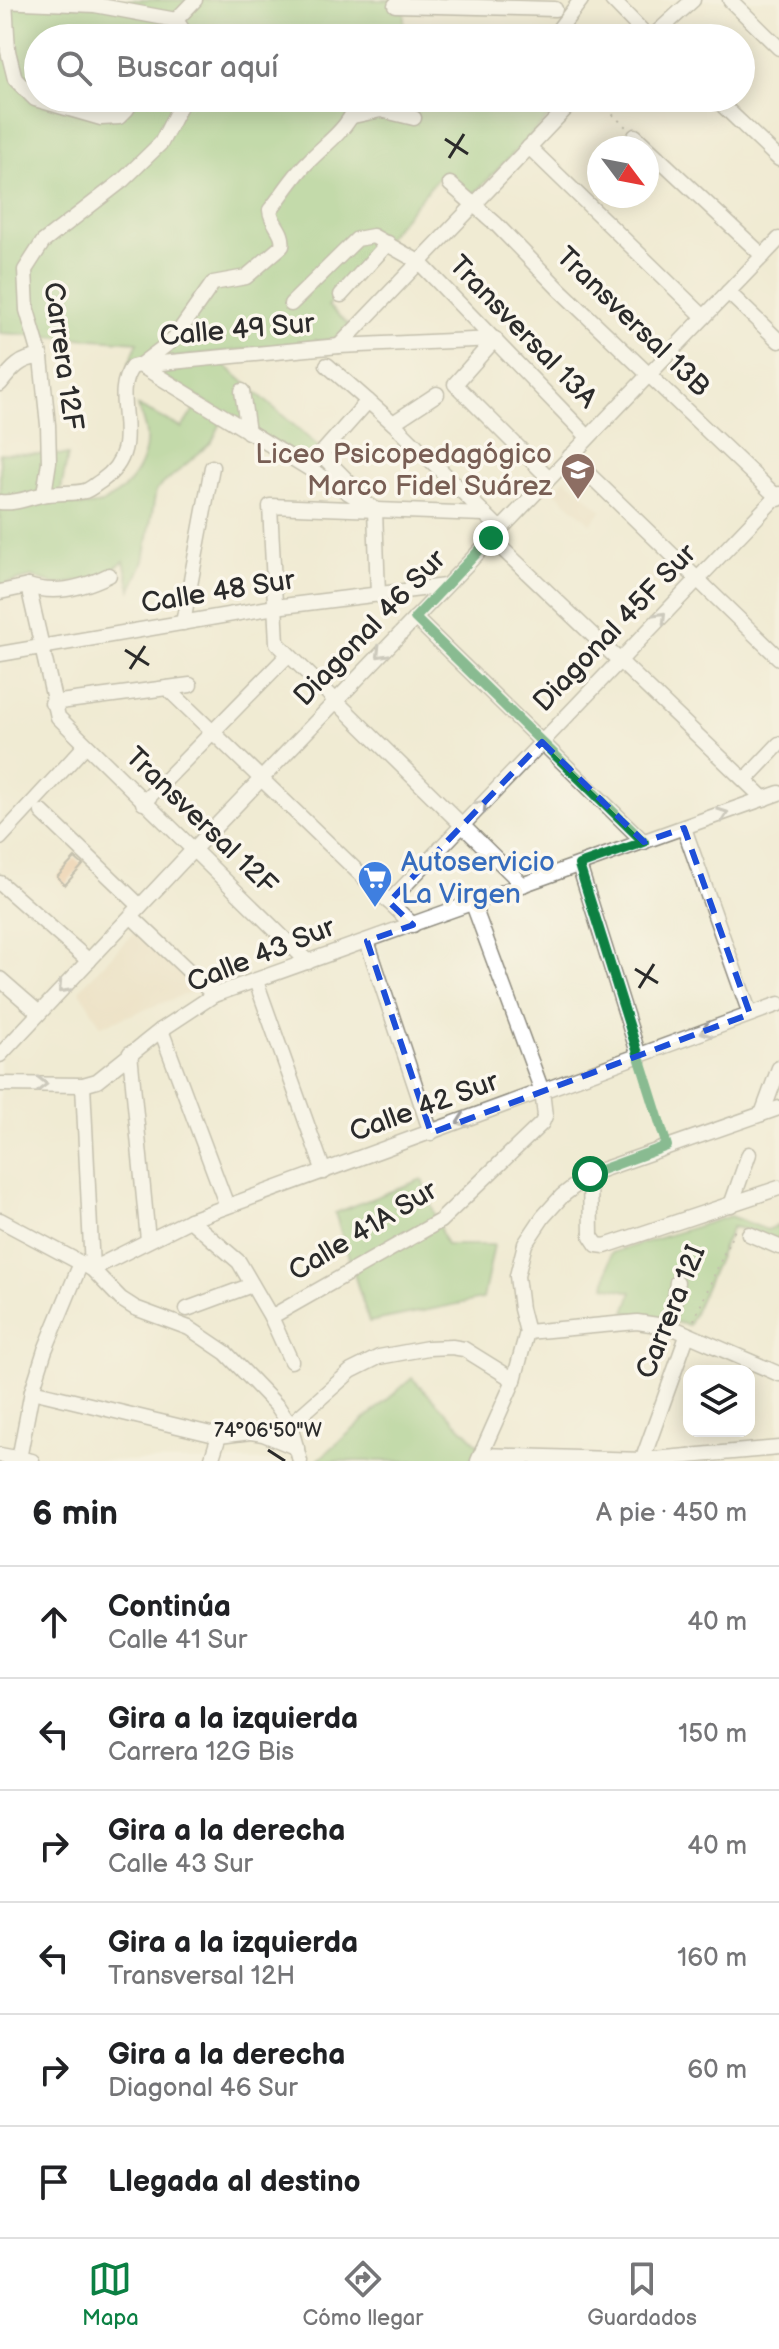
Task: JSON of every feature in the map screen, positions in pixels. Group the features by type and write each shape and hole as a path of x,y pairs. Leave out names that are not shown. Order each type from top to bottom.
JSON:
{"street":[{"path":"176,20 195,0"},
{"path":"563,24 581,0"},
{"path":"612,0 636,24"},
{"path":"666,24 693,0"},
{"path":"730,0 754,24"},
{"path":"24,88 15,79 8,51 3,1 95,5 176,20 179,24"},
{"path":"395,5 555,4 556,24"},
{"path":"755,24 779,48"},
{"path":"80,112 101,118 119,117 124,112"},
{"name":"Carrera 12F","path":"44,494 49,462 41,358 27,310 25,270 43,242 123,180 161,143 177,112"},
{"path":"0,502 15,504 44,494 87,491 108,476 122,458 127,437 125,397 128,372 173,340 213,283 246,277 282,246 282,234 271,218 270,210 307,162 344,128 354,112"},
{"path":"353,116 372,112"},
{"path":"389,112 414,118"},
{"path":"339,346 563,112"},
{"path":"730,112 779,159"},
{"path":"529,147 704,317"},
{"path":"659,158 763,256"},
{"name":"Transversal 13B","path":"450,184 496,224 560,290 778,497"},
{"path":"291,304 357,239 373,236 388,243 341,295"},
{"name":"Diagonal 46 Sur","path":"0,1055 779,239"},
{"name":"Transversal 13A","path":"388,243 419,262 588,437"},
{"path":"728,292 779,341"},
{"path":"495,339 455,384 549,478"},
{"name":"Calle 49 Sur","path":"140,365 339,346 495,339"},
{"path":"0,384 22,361 31,356 41,358"},
{"path":"140,365 375,510"},
{"path":"327,365 393,423 484,514 496,534 620,661 764,799"},
{"path":"242,391 248,432"},
{"path":"393,423 437,394"},
{"path":"368,401 321,454 375,510 378,595"},
{"name":"Transversal 13A","path":"570,456 779,658"},
{"path":"183,623 212,467"},
{"name":"Diagonal 45F Sur","path":"389,902 778,497"},
{"path":"484,514 270,506 277,643 523,885"},
{"path":"0,592 28,586 39,589 70,588 91,584 109,575"},
{"path":"28,586 55,710 190,685"},
{"name":"Calle 48 Sur","path":"0,654 275,607 445,586"},
{"path":"415,618 644,842"},
{"path":"143,803 288,655"},
{"path":"167,688 413,925"},
{"name":"Transversal 12F","path":"55,710 85,746 308,962"},
{"path":"745,780 779,744"},
{"path":"0,838 85,746"},
{"name":"Calle 43 Sur","path":"83,1085 97,1081 161,1030 214,995 779,793"},
{"path":"42,812 214,995"},
{"path":"684,828 750,1014"},
{"path":"579,865 639,1056"},
{"path":"0,883 89,961"},
{"path":"473,904 542,1091"},
{"path":"367,941 431,1133"},
{"path":"0,979 39,1013"},
{"path":"256,981 324,1172"},
{"name":"Calle 42 Sur","path":"86,1266 227,1206 779,1004"},
{"path":"161,1030 227,1206"},
{"path":"130,1053 148,1240"},
{"path":"762,1114 779,1068"},
{"path":"0,1084 83,1085 86,1266 45,1350 32,1391 28,1460 0,1455"},
{"name":"Calle 41A Sur","path":"271,1317 440,1221 542,1123 545,1116 542,1091"},
{"path":"779,1108 590,1174 562,1196 543,1217 525,1244 517,1276 527,1332 514,1380 479,1458 642,1461 779,1448"},
{"path":"731,1205 749,1154"},
{"path":"590,1174 591,1236 597,1245 605,1246 779,1188"},
{"path":"0,1220 86,1266 135,1308 207,1338 268,1394 290,1425 298,1454"},
{"path":"190,1220 239,1262 271,1317 291,1361"},
{"path":"749,1234 779,1247"},
{"path":"671,1327 677,1282"},
{"path":"187,1309 252,1285"},
{"path":"527,1332 637,1322 671,1327 779,1374"},
{"name":"Carrera 12I","path":"642,1461 687,1336"},
{"path":"290,1425 351,1371 379,1357 428,1348 464,1349 514,1380"},
{"path":"32,1391 219,1436 251,1432 274,1438 298,1454"},
{"path":"211,1461 219,1436"}],"path":[{"path":"610,112 635,136"},
{"path":"639,1056 667,1146"},
{"name":"Carrera 12I","path":"687,1336 734,1229"}],"highlighted area":[{"path":"542,742 644,842 684,828 750,1014 431,1133 367,941 413,925 389,902"}],"shaded area":[{"name":"Liceo Psicopedagógico Marco Fidel Suárez","path":"565,478 602,510 591,524 554,491"},
{"path":"136,930 197,990 101,1026 79,990"}],"green space":[{"path":"0,0 404,0 404,24 24,24 24,112 553,112 470,198 444,171 328,306 349,325 334,339 129,363 138,342 0,333"},
{"path":"221,362 319,447 313,455 349,488 159,374"},
{"path":"138,406 182,428 196,406 222,421 212,442 156,490 144,561 131,590 124,561 99,579 56,585 32,577 0,585 0,453 68,455 59,500 81,506 96,505 119,493 142,461 146,433"},
{"path":"422,1179 446,1245 494,1245 483,1299 369,1322 335,1213"},
{"path":"730,1216 767,1230 779,1225 779,1240 732,1227 689,1325 625,1312 632,1292 605,1286 611,1253"},
{"path":"412,1378 479,1445 470,1461 317,1461"}],"building":[{"path":"75,858 83,865 65,885 57,877"}],"place":[{"name":"Liceo Psicopedagógico Marco Fidel Suárez","path":"578,501"},
{"name":"Autoservicio La Virgen","path":"375,909"}],"route":[{"path":"491,538 415,618 644,842 579,865 667,1146 590,1174"}]}
